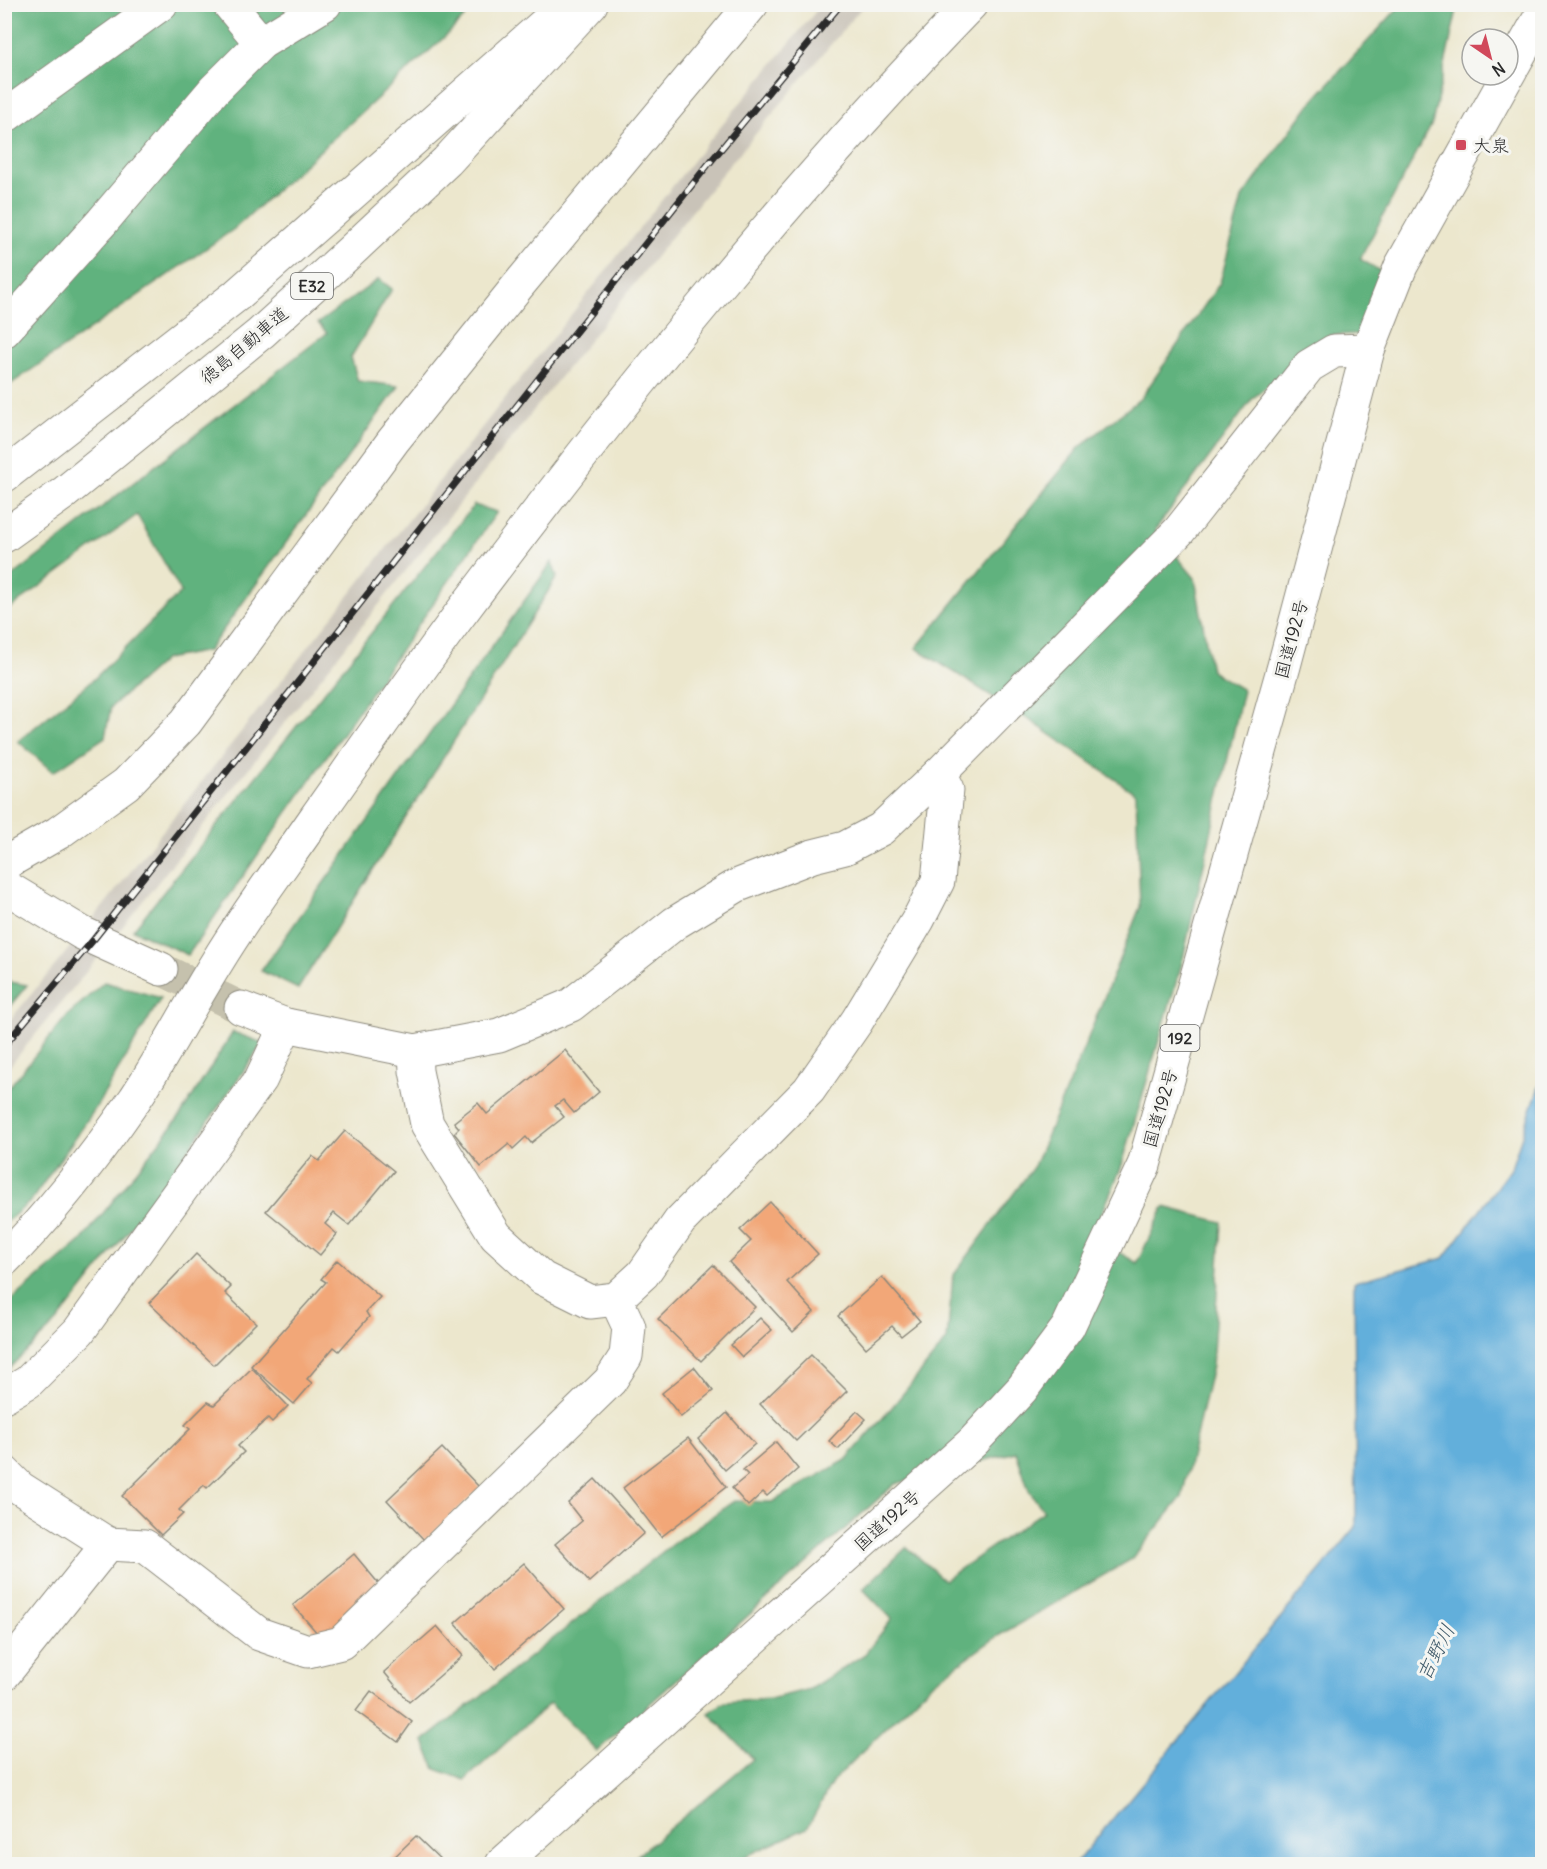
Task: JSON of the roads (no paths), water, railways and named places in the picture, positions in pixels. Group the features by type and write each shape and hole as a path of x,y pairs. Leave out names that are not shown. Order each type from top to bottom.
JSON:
{"main road":[{"path":"4,117 161,4"},
{"path":"229,4 261,43"},
{"path":"4,331 102,222 214,90 261,43 325,4"},
{"name":"E32","path":"4,476 237,296 567,4"},
{"name":"徳島自動車道","path":"4,536 64,493 252,340 351,251 447,161 591,4"},
{"path":"4,864 58,833 126,784 186,722 393,441 517,287 752,4"},
{"path":"4,1260 29,1236 136,1097 220,957 477,592 628,396 761,235 909,69 971,4"},
{"name":"国道192号","path":"502,1864 973,1443 1022,1389 1068,1327 1144,1165 1284,666 1368,350 1401,266 1542,14"},
{"path":"241,1008 286,1025 415,1051 499,1035 571,1005 675,923 736,886 813,856 845,848 881,829 939,774 1179,531 1309,366 1334,351 1368,350"},
{"path":"415,1051 427,1124 496,1236 542,1278 590,1302 616,1299 643,1274 680,1221 809,1090 857,1021 918,920 938,881 947,790 939,774"},
{"path":"4,886 82,933 161,969"},
{"path":"4,1396 28,1382 79,1331 261,1079 286,1025"},
{"path":"4,1472 20,1488 108,1544 145,1546 259,1634 308,1651 341,1643 610,1381 626,1356 628,1327 616,1299"},
{"path":"4,1674 108,1544"}],"water":[{"name":"吉野川","path":"1542,1078 1542,1864 1075,1864 1356,1527 1354,1282 1444,1258 1511,1168"}],"tunnel":[{"path":"161,969 241,1008"}],"railway":[{"path":"4,1046 94,939 707,166 841,4"}],"place":[{"name":"大泉","path":"1461,145"}]}
